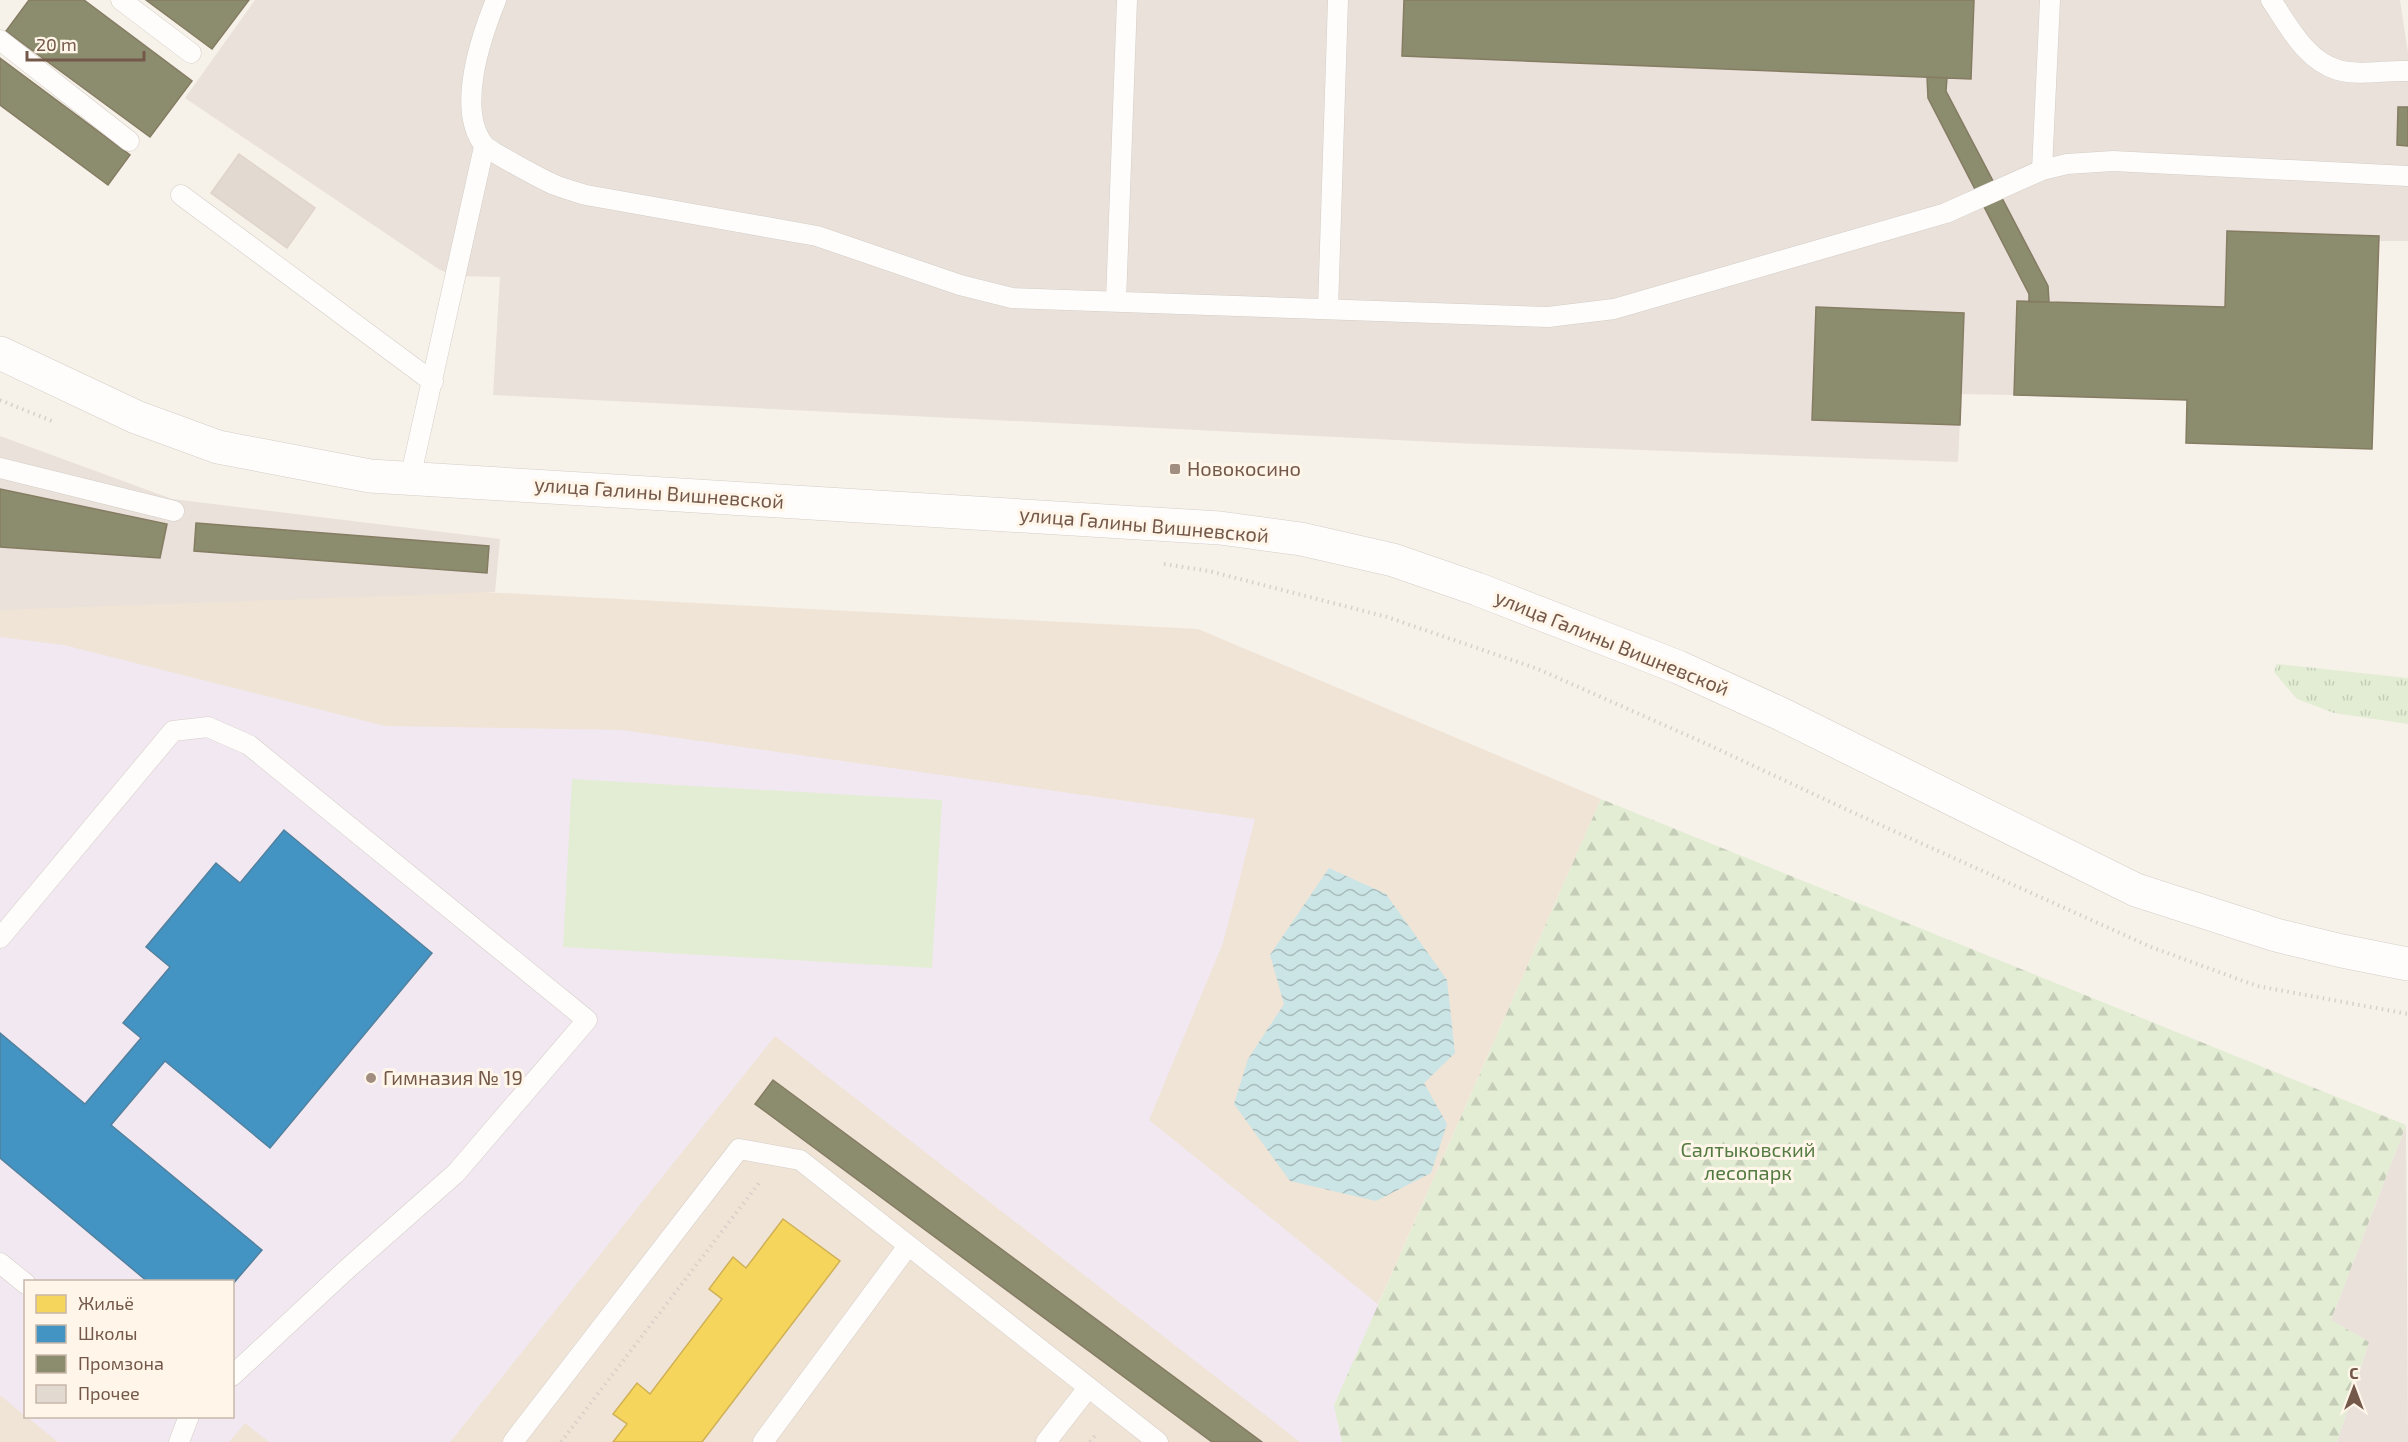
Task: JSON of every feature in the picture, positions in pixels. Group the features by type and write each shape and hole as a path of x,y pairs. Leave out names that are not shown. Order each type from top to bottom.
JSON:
{"street":[{"name":"улица Галины Вишневской","path":"0,353 136,417 218,447 370,476 1220,528 1301,539 1393,560 1477,589 1678,667 1792,719 2136,890 2276,935 2408,964"}],"lane":[{"path":"122,0 191,53"},
{"path":"410,479 484,147 472,120 474,71 484,31 496,0"},
{"path":"1116,301 1127,0"},
{"path":"1328,309 1338,0"},
{"path":"2042,170 2050,0"},
{"path":"2271,0 2299,41 2316,59 2337,70 2408,71"},
{"path":"0,40 129,141"},
{"path":"484,147 554,185 586,195 817,236 960,285 1012,298 1548,317 1614,309 1946,213 2042,170 2067,164 2113,161 2408,176"},
{"path":"181,195 433,382"},
{"path":"0,468 174,511"},
{"path":"0,938 173,731 208,727 249,745 586,1020 456,1173 346,1270 234,1374"},
{"path":"513,1442 739,1149 800,1160 1158,1442"},
{"path":"763,1442 908,1246"},
{"path":"0,1263 24,1282"},
{"path":"1046,1442 1088,1388"},
{"path":"179,1442 188,1418"}],"path":[{"path":"0,400 63,425"},
{"path":"1154,563 1209,571 1387,617 1538,669 2151,947 2257,986 2408,1014"},
{"path":"561,1442 779,1156"}],"shaded area":[{"path":"255,0 2400,0 2408,53 2408,241 2379,241 2372,449 2186,443 2187,400 2014,395 1961,394 1958,462 1456,443 493,395 500,277 456,276 440,270 185,98"},
{"path":"0,436 172,499 500,539 495,592 0,610"},
{"path":"0,567 1198,629 1601,799 1334,1404 1342,1442 0,1442"},
{"name":"Гимназия № 19","path":"0,637 64,645 385,726 622,730 1255,819 1223,943 1149,1120 1379,1305 1334,1405 1342,1442 1300,1442 775,1036 450,1442 269,1442 245,1423 229,1442 58,1442 28,1418 234,1418 234,1280 24,1280 24,1415 0,1395"},
{"path":"2406,1125 2408,1442 2337,1442 2369,1342 2331,1320"}],"green space":[{"path":"2277,664 2408,678 2408,724 2334,713 2297,699 2274,672"},
{"path":"572,779 942,800 932,968 563,947"},
{"name":"Салтыковский лесопарк","path":"1601,799 2406,1125 2331,1320 2369,1342 2337,1442 1342,1442 1334,1405"}],"water":[{"path":"1329,868 1386,894 1447,980 1455,1053 1424,1083 1447,1124 1431,1173 1376,1201 1290,1181 1234,1104 1248,1059 1284,1004 1270,955"}],"building: Жильё":[{"path":"783,1219 840,1261 702,1442 613,1442 627,1424 613,1414 637,1383 650,1394 722,1299 709,1289 733,1257 746,1268"}],"building: Школы":[{"path":"284,830 432,953 270,1148 165,1061 111,1125 262,1250 234,1283 234,1280 146,1280 0,1158 0,1033 85,1104 141,1038 123,1023 170,967 146,947 216,863 240,883"}],"building: Промзона":[{"path":"29,0 84,0 192,81 150,137 6,31"},
{"path":"146,0 249,0 212,49"},
{"path":"1404,0 1974,0 1971,79 1402,56"},
{"path":"0,58 130,155 108,185 0,105"},
{"path":"1927,77 1947,78 1946,91 2048,286 2049,302 2029,302 2029,294 1928,98"},
{"path":"2398,107 2408,107 2408,146 2397,145"},
{"path":"2227,231 2379,236 2372,449 2186,443 2187,400 2014,395 2017,301 2225,307"},
{"path":"1816,307 1964,313 1960,425 1812,420"},
{"path":"0,489 167,524 160,558 0,547"},
{"path":"196,523 489,546 487,573 194,551"},
{"path":"773,1080 1262,1442 1212,1442 755,1104"}],"building: Прочее":[{"path":"239,154 315,208 287,248 211,193"}],"place":[{"name":"Новокосино","path":"1175,469"},
{"name":"Гимназия № 19","path":"371,1078"}]}
